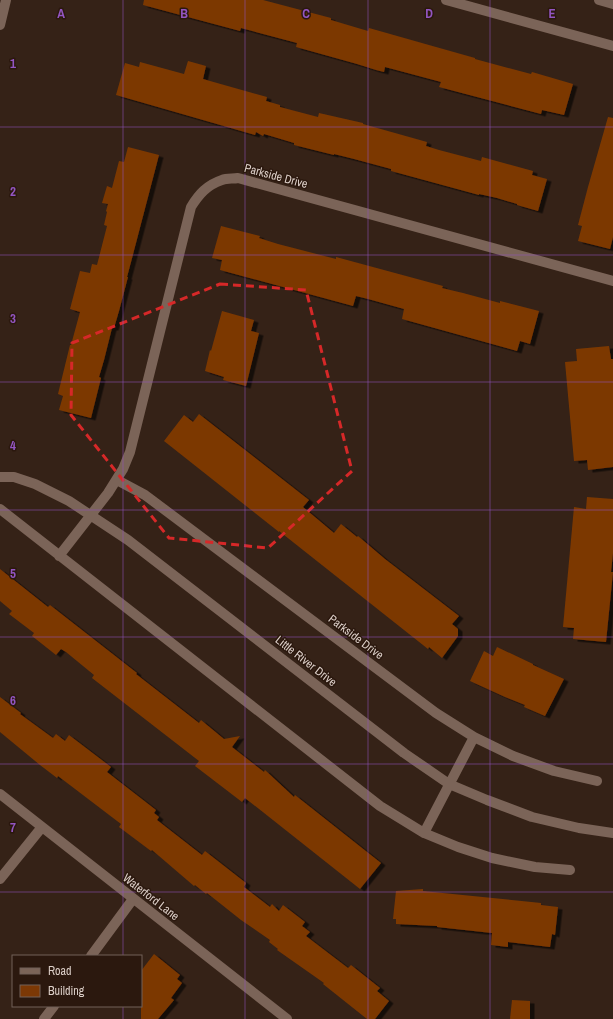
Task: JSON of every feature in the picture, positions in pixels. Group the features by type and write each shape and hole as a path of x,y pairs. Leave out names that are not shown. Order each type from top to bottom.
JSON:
{"street":[{"path":"0,25 6,0"},
{"path":"446,0 613,46"},
{"path":"599,0 613,4"},
{"name":"Parkside Drive","path":"59,556 117,480 130,452 191,207 198,196 208,186 222,180 238,178 613,281"},
{"name":"Little River Drive","path":"0,477 14,477 36,484 69,501 128,540 404,753 449,784 532,817 578,828 613,833"},
{"name":"Parkside Drive","path":"117,480 145,495 436,713 474,737 513,756 554,771 597,781"},
{"path":"0,509 380,806 424,833 458,847 492,858 535,867 570,870"},
{"path":"424,833 474,737"},
{"name":"Waterford Lane","path":"0,794 287,1019"},
{"path":"0,879 42,828"},
{"path":"92,955 133,899"},
{"path":"44,1019 53,1007"}],"highlighted area":[{"path":"220,284 306,290 352,471 268,548 169,538 71,415 72,343"}],"building":[{"path":"144,0 263,0 331,18 331,20 368,31 369,28 475,59 531,74 532,72 573,84 564,115 542,110 541,114 439,87 441,82 385,67 384,72 376,70 296,47 297,43 241,28 240,31 143,5"},
{"path":"188,61 206,66 203,79 267,97 266,101 280,105 280,107 318,117 319,113 363,123 427,142 426,146 439,150 481,161 482,157 533,171 532,175 547,179 538,211 497,198 479,195 391,171 391,169 294,145 294,143 264,134 263,136 256,132 255,135 116,95 125,63 139,67 140,62 184,74"},
{"path":"608,117 613,118 613,237 610,249 578,241 582,226 578,225"},
{"path":"128,147 159,155 119,311 114,328 112,328 99,377 101,378 91,418 59,410 63,396 58,394 80,312 70,309 80,271 90,273 92,264 97,265 107,226 104,225 108,204 102,203 107,186 112,188 119,161 124,162"},
{"path":"221,226 260,236 259,238 278,244 336,259 336,257 443,286 442,288 500,303 500,301 539,311 530,344 520,341 517,351 402,319 404,309 368,299 356,296 353,306 220,270 222,260 212,258"},
{"path":"222,311 254,320 251,331 259,333 246,386 223,380 224,377 205,371"},
{"path":"609,346 611,359 613,359 613,467 588,470 587,460 574,461 565,362 577,361 576,349"},
{"path":"199,414 309,500 303,507 334,533 341,524 459,616 452,624 458,629 458,636 442,658 429,647 428,649 164,441 184,415 193,422"},
{"path":"587,497 613,499 613,553 611,572 613,572 606,642 573,639 574,628 563,627 574,507 586,509"},
{"path":"0,569 48,607 50,605 199,723 201,720 224,739 240,736 232,747 264,772 265,770 294,797 295,795 381,863 360,889 245,798 242,802 195,766 199,761 92,678 94,675 66,652 61,649 56,655 32,636 34,633 9,614 12,611 0,601"},
{"path":"497,647 564,679 545,716 524,707 525,705 470,681 484,651 493,656"},
{"path":"0,697 21,713 20,714 53,738 56,734 65,741 69,735 111,767 107,772 156,810 154,813 159,817 157,820 202,855 205,851 246,883 244,887 270,907 272,904 279,911 283,905 305,922 302,926 310,932 306,936 348,968 351,965 380,988 377,991 389,1001 375,1019 367,1019 323,984 324,983 277,950 278,949 269,942 270,940 241,920 207,893 206,894 195,885 194,886 152,850 151,851 119,827 121,824 58,776 57,778 0,732"},
{"path":"423,889 423,891 541,903 541,905 558,907 555,935 552,934 550,947 508,942 508,947 491,945 492,933 437,926 396,924 396,919 393,919 396,891"},
{"path":"154,954 180,975 177,979 182,983 171,998 174,1000 158,1019 141,1019 142,970"},
{"path":"512,1000 530,1001 530,1019 510,1019"}]}
